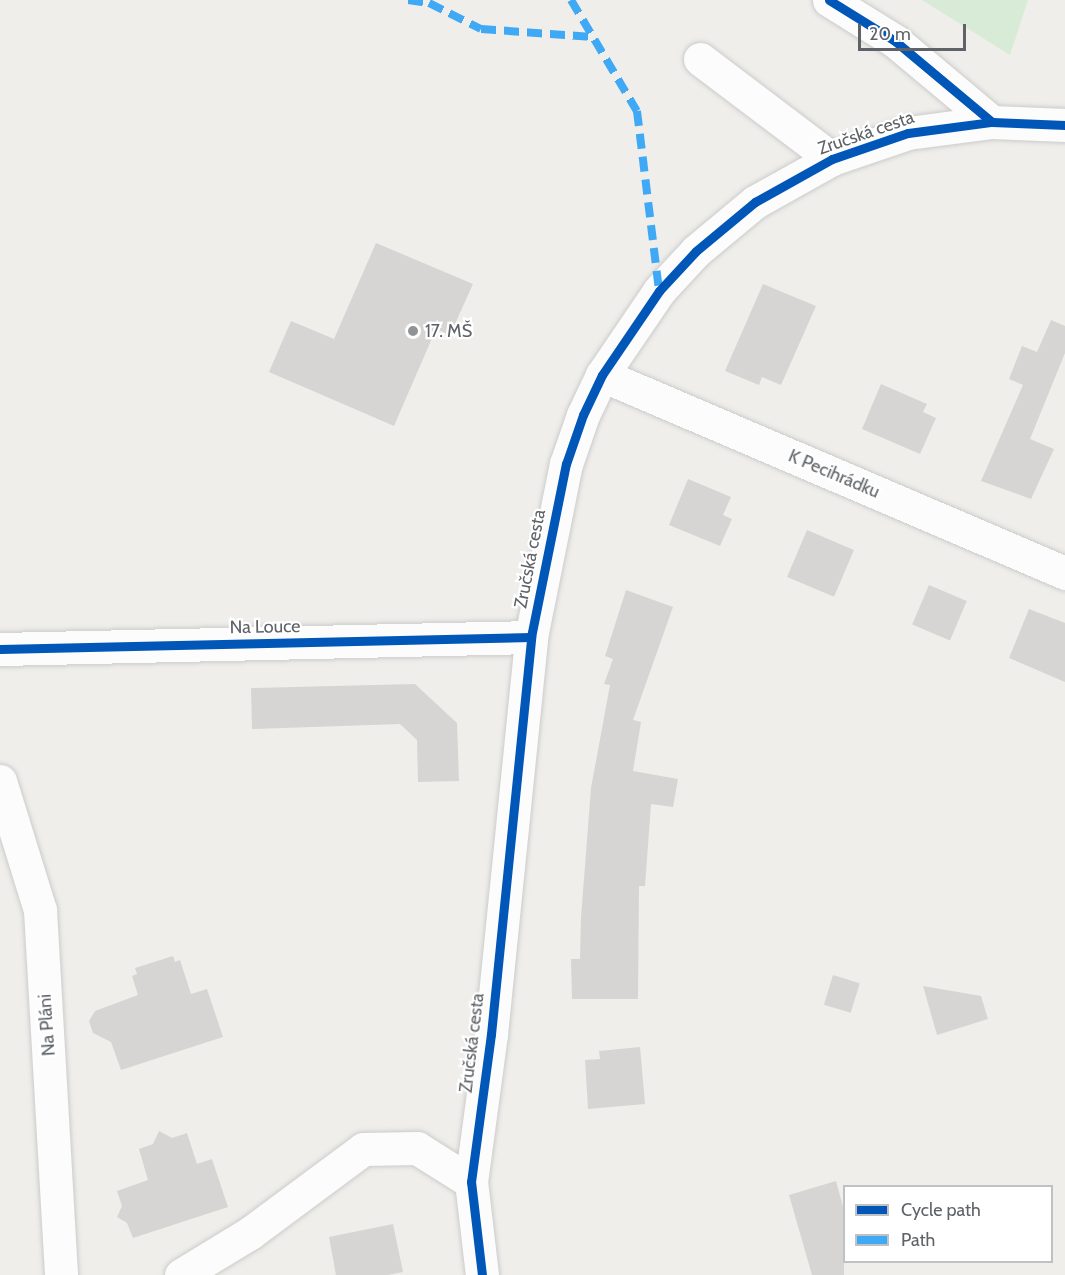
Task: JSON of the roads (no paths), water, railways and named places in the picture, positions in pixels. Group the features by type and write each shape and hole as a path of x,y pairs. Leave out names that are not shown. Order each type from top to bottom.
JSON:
{"street":[{"path":"829,0 895,41 992,122"},
{"path":"700,59 832,159"},
{"name":"Zručská cesta","path":"482,1275 471,1182 491,1034 531,637 566,464 583,415 602,375 659,291 696,251 756,202 832,159 908,133 992,122 1065,125"},
{"name":"K Pecihrádku","path":"602,375 1065,573"},
{"name":"Na Louce","path":"0,650 531,637"},
{"name":"Na Pláni","path":"0,781 40,910 61,1275"},
{"path":"181,1275 250,1233 363,1149 417,1148 471,1182"}],"place":[{"name":"17. MŠ","path":"413,331"}]}
